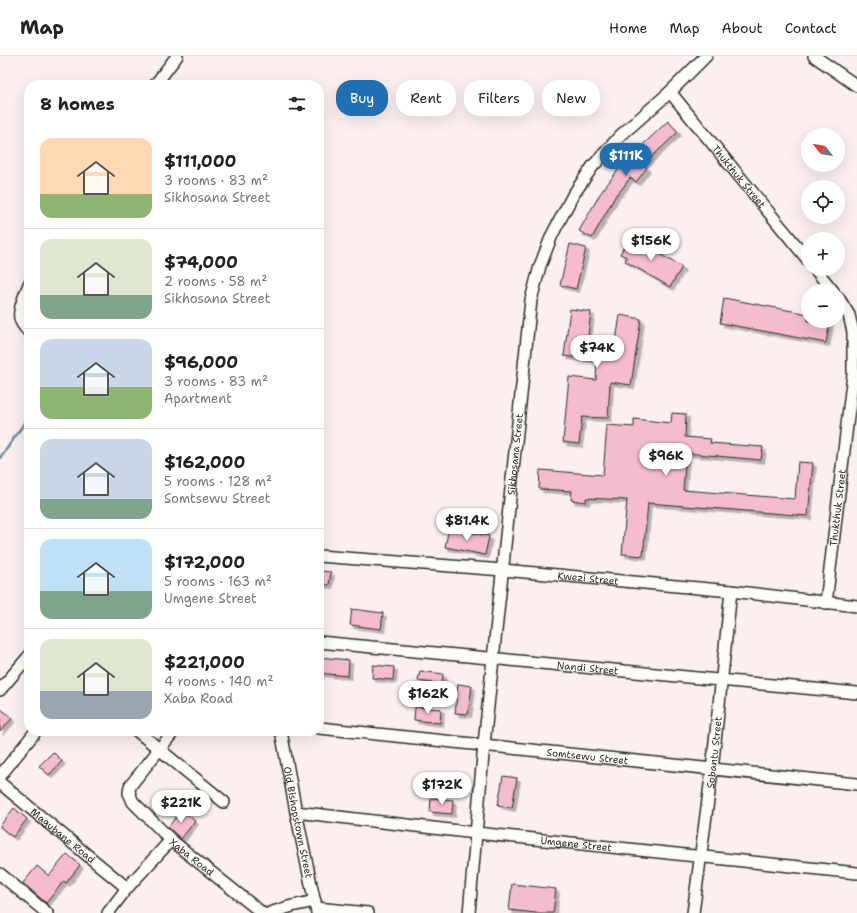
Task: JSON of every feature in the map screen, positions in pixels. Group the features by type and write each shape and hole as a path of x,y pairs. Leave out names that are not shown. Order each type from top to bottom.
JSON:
{"street":[{"path":"158,80 177,56"},
{"name":"Sikhosana Street","path":"470,913 484,744 531,300 540,266 552,235 572,195 593,166 620,136 670,92 706,56"},
{"path":"814,56 857,86"},
{"name":"Thukthuk Street","path":"670,92 801,251"},
{"path":"821,276 827,284"},
{"path":"24,299 20,319 24,326"},
{"name":"Thukthuk Street","path":"826,603 855,375 853,332 850,315 845,308"},
{"name":"Kwezi Street","path":"324,556 503,570 731,591 857,606"},
{"name":"Sobantu Street","path":"693,913 712,770 731,591"},
{"name":"Nandi Street","path":"324,642 857,693"},
{"path":"0,690 24,662"},
{"name":"Somtsewu Street","path":"324,728 857,784"},
{"path":"0,776 32,736"},
{"path":"143,736 224,802"},
{"path":"159,749 170,736"},
{"name":"Old Bishopstown Street","path":"282,736 316,907"},
{"name":"Xaba Road","path":"159,749 130,786 129,793 132,802 171,840 262,913"},
{"name":"Magubane Road","path":"0,783 127,888"},
{"name":"Umgene Street","path":"296,812 476,833 857,873"},
{"path":"108,913 127,888 171,840"},
{"path":"0,874 47,913"},
{"path":"270,913 292,906 316,907 368,913"}],"building":[{"path":"668,121 678,132 643,165 647,168 636,182 630,178 618,194 617,193 592,238 579,231 600,194 629,155 631,156"},
{"path":"630,237 682,267 670,287 625,261 627,257 620,254"},
{"path":"570,244 586,248 576,289 560,285"},
{"path":"724,298 801,313 801,328 829,328 826,343 720,323"},
{"path":"570,309 591,312 588,336 616,341 620,315 641,319 631,385 610,382 608,418 582,417 579,444 563,442 569,377 596,380 597,360 564,356"},
{"path":"672,413 686,414 685,437 711,439 710,443 763,447 761,460 686,453 683,490 795,499 798,462 813,463 808,516 648,503 643,556 622,554 627,500 586,498 586,502 571,500 572,491 539,489 540,470 603,475 607,425 634,427 634,419 671,423"},
{"path":"449,528 489,536 485,555 445,547"},
{"path":"324,571 331,572 329,585 324,584"},
{"path":"352,609 383,613 381,629 350,625"},
{"path":"324,658 349,660 348,676 324,674"},
{"path":"373,665 394,667 393,680 372,678"},
{"path":"420,671 443,674 442,684 418,681"},
{"path":"458,684 472,686 468,714 455,713"},
{"path":"415,707 441,709 440,723 414,720"},
{"path":"0,708 12,718 0,732"},
{"path":"53,752 62,761 49,775 39,766"},
{"path":"503,776 517,778 512,808 498,805"},
{"path":"431,798 453,800 452,814 430,812"},
{"path":"14,808 27,819 13,837 0,826"},
{"path":"182,810 195,821 181,839 168,827"},
{"path":"67,854 80,865 66,883 64,881 46,903 23,883 37,866 49,876"},
{"path":"512,884 556,889 553,913 509,910"}],"waterway":[{"path":"0,458 24,423"}]}
